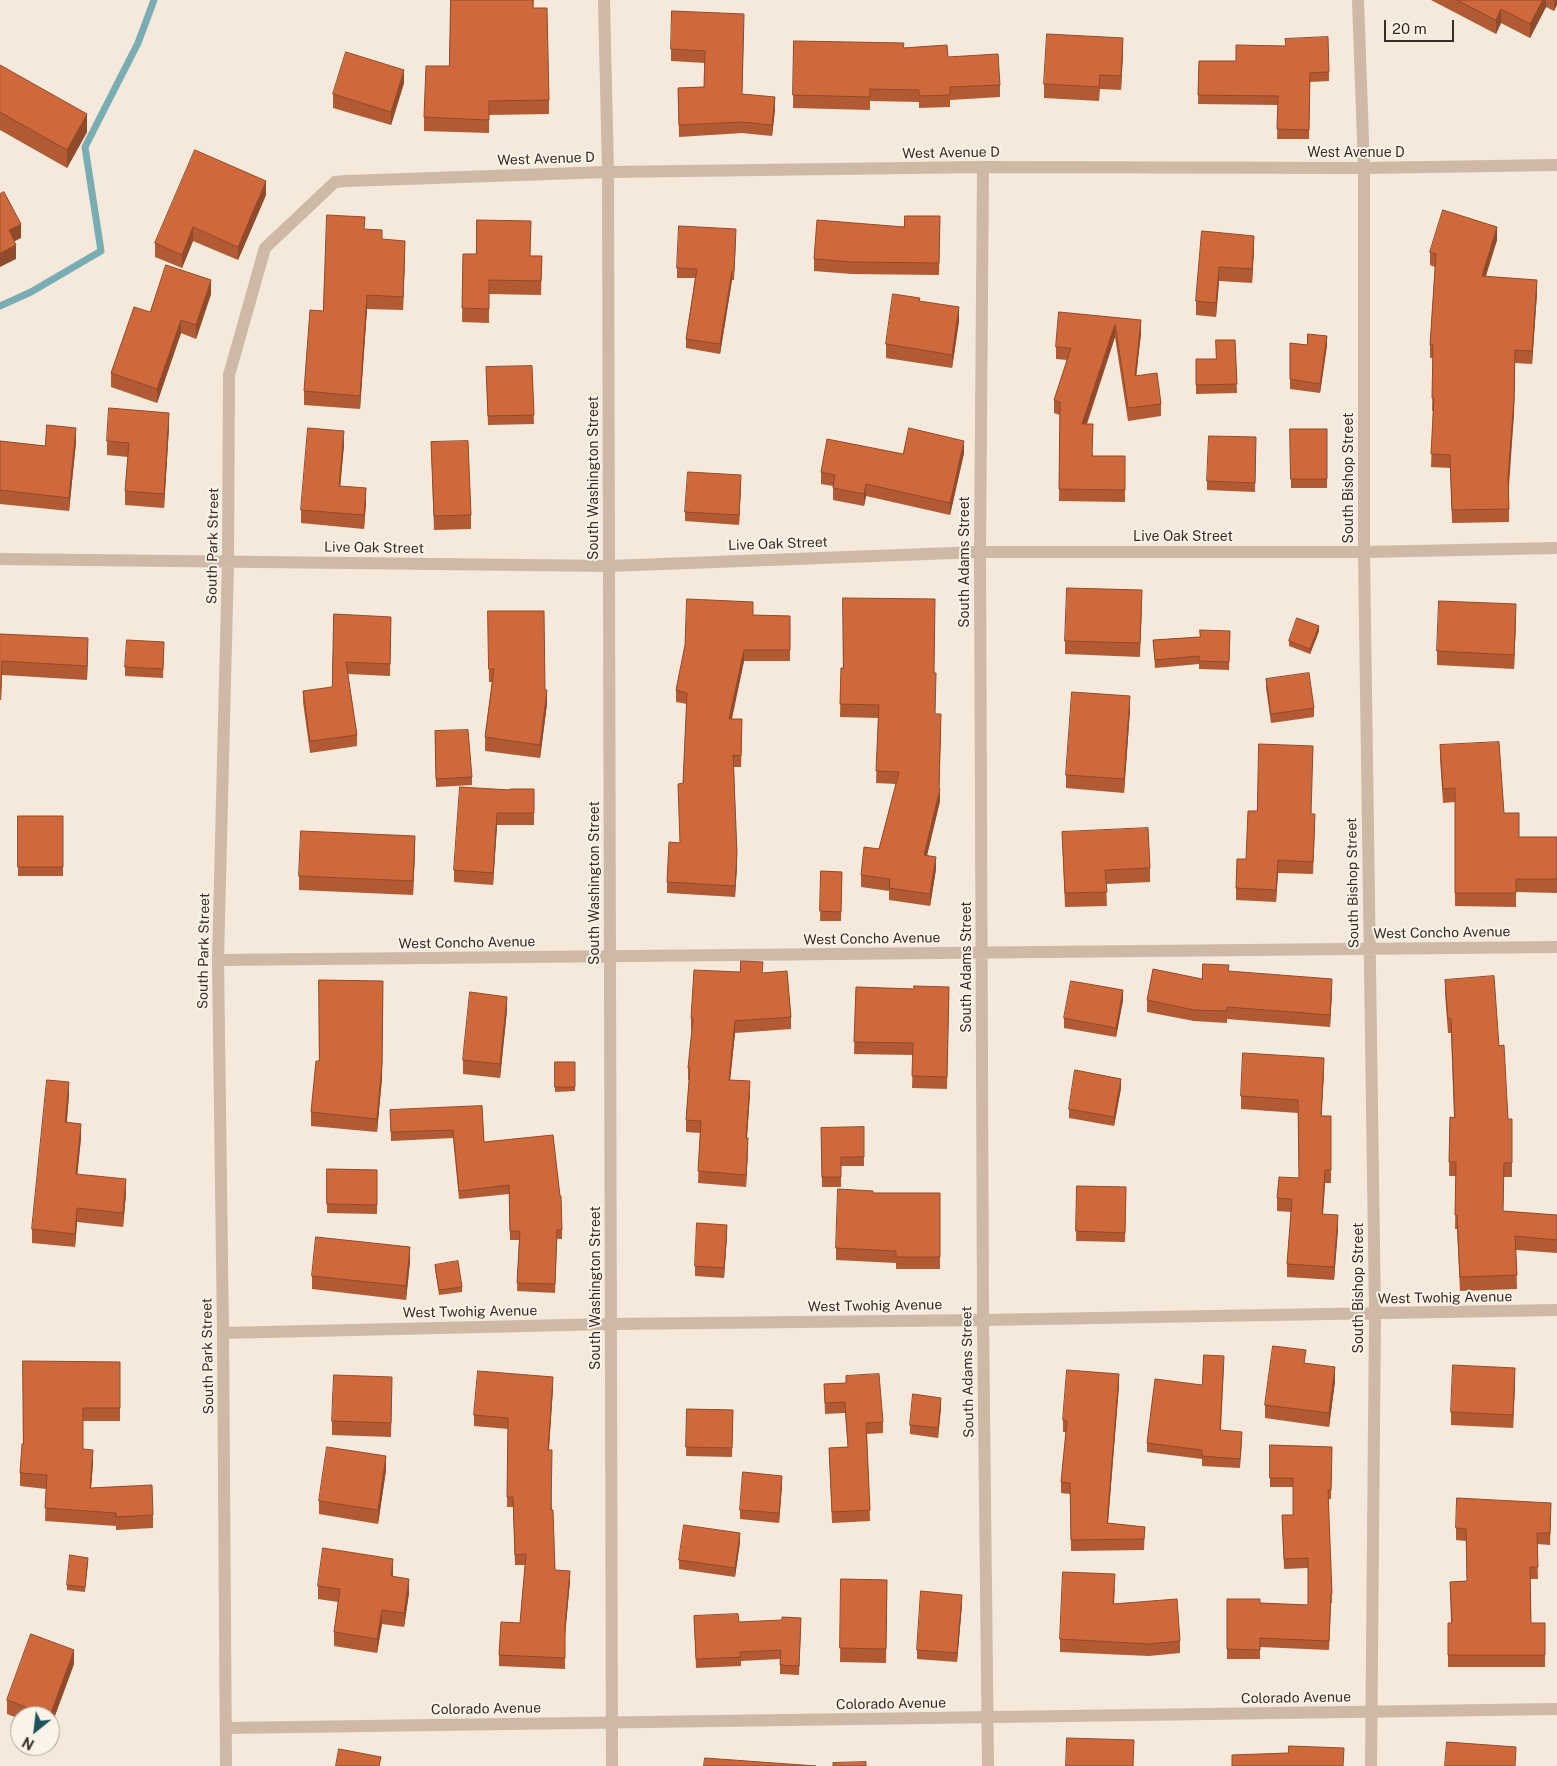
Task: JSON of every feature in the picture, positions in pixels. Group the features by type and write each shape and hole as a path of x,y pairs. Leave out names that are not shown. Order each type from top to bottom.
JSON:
{"street":[{"name":"South Washington Street","path":"604,0 608,172 612,1766"},
{"name":"South Bishop Street","path":"1358,0 1364,168 1364,552 1375,1314 1371,1766"},
{"name":"West Avenue D","path":"346,180 608,172 983,167 1364,168 1557,165"},
{"name":"South Adams Street","path":"983,167 980,552 983,1320 988,1766"},
{"name":"South Park Street","path":"226,1766 218,960 228,562 229,375 265,248 335,182 346,180"},
{"name":"Live Oak Street","path":"0,559 609,566 980,552 1364,552 1557,548"},
{"name":"West Concho Avenue","path":"218,960 1557,947"},
{"name":"West Twohig Avenue","path":"223,1333 611,1324 983,1320 1557,1310"},
{"name":"Colorado Avenue","path":"226,1728 1557,1709"}],"building":[{"path":"451,0 533,0 533,8 547,8 549,100 489,101 489,120 424,117 426,66 449,66"},
{"path":"1457,0 1543,0 1530,24 1501,9 1496,20"},
{"path":"672,11 744,14 742,94 775,97 772,125 742,122 679,125 678,88 704,87 705,51 671,49"},
{"path":"1047,34 1123,38 1121,76 1100,75 1099,87 1044,84"},
{"path":"1328,37 1329,72 1310,73 1309,130 1277,129 1278,96 1198,95 1199,61 1236,61 1236,45 1286,46 1285,39"},
{"path":"794,41 904,43 903,48 947,45 948,57 998,54 1000,85 950,87 950,95 919,96 919,90 870,89 870,97 793,95"},
{"path":"346,52 404,70 391,112 333,94"},
{"path":"0,65 87,114 67,150 0,112"},
{"path":"195,150 266,181 238,247 193,227 182,255 155,243"},
{"path":"4,192 21,224 9,230 16,245 0,253 0,194"},
{"path":"1443,210 1497,227 1482,276 1537,280 1532,351 1515,350 1514,400 1508,477 1509,509 1452,510 1450,455 1431,454 1434,398 1432,398 1433,345 1430,345 1436,254 1430,252"},
{"path":"327,215 365,217 364,229 382,230 382,239 405,241 403,297 367,295 360,396 304,391 310,310 323,311"},
{"path":"905,216 940,216 939,263 852,262 814,259 817,220 904,227"},
{"path":"477,220 531,221 530,256 542,256 541,281 489,280 489,309 462,308 463,254 476,254"},
{"path":"679,226 736,229 734,271 732,271 720,344 686,339 697,269 677,268"},
{"path":"1202,231 1254,236 1252,269 1219,267 1216,303 1196,301"},
{"path":"166,265 211,280 196,325 181,320 157,389 111,373 134,307 150,312"},
{"path":"893,294 920,298 919,301 959,307 952,355 886,344"},
{"path":"1059,312 1141,320 1135,376 1157,373 1161,404 1128,408 1115,324 1082,424 1093,424 1092,456 1125,456 1125,490 1059,489 1060,402 1054,400 1071,348 1056,347"},
{"path":"1308,334 1327,336 1320,384 1290,379 1290,343 1307,345"},
{"path":"1216,340 1235,340 1237,384 1196,385 1196,359 1216,359"},
{"path":"532,366 534,415 488,416 486,367"},
{"path":"109,408 169,413 164,494 125,491 129,443 107,441"},
{"path":"47,425 76,428 69,498 0,490 0,441 45,446"},
{"path":"308,428 344,431 339,486 366,488 364,515 301,510"},
{"path":"909,428 964,441 950,503 866,484 864,494 833,488 835,475 821,472 827,439 903,454"},
{"path":"1290,429 1327,429 1327,479 1291,479"},
{"path":"1209,436 1256,437 1255,483 1207,481"},
{"path":"468,441 471,515 434,516 431,442"},
{"path":"688,472 741,475 739,515 685,512"},
{"path":"1067,588 1142,590 1140,643 1065,641"},
{"path":"843,598 935,599 935,714 941,714 940,789 924,855 936,857 930,894 889,888 890,879 861,875 864,847 879,849 899,772 876,771 879,705 840,704 841,668 843,668"},
{"path":"687,599 753,602 753,615 790,616 790,650 744,650 729,719 742,719 741,756 733,755 737,853 735,886 667,882 669,842 680,843 678,784 683,783 687,693 676,690 685,645"},
{"path":"1439,601 1516,604 1514,655 1437,651"},
{"path":"488,611 544,611 545,690 547,690 540,745 485,737 494,669 489,669"},
{"path":"334,614 391,617 390,664 346,662 357,735 310,741 303,691 332,687"},
{"path":"1297,618 1319,626 1310,649 1289,641"},
{"path":"1200,630 1230,631 1229,662 1199,661 1199,656 1155,660 1153,640 1200,637"},
{"path":"0,634 88,638 87,666 2,661 0,687"},
{"path":"127,640 164,642 163,669 125,667"},
{"path":"1309,673 1314,708 1271,714 1266,679"},
{"path":"1072,692 1130,696 1124,779 1066,775"},
{"path":"468,730 472,777 436,779 435,731"},
{"path":"1499,742 1504,813 1519,813 1519,837 1557,837 1557,879 1516,879 1516,893 1455,893 1455,788 1443,789 1440,745"},
{"path":"1259,744 1313,746 1311,814 1315,814 1313,862 1278,860 1276,890 1236,888 1237,859 1246,859 1248,811 1257,811"},
{"path":"460,787 510,790 534,789 534,813 497,813 493,873 454,870"},
{"path":"18,816 63,816 63,867 18,867"},
{"path":"1148,828 1150,868 1105,870 1107,892 1065,893 1062,832"},
{"path":"301,831 415,836 413,881 299,876"},
{"path":"821,871 842,872 841,912 820,911"},
{"path":"741,961 763,962 762,973 787,971 791,1017 735,1021 729,1080 750,1081 746,1138 748,1138 746,1175 698,1171 701,1121 686,1120 690,1068 688,1068 693,1019 691,1018 694,970 740,972"},
{"path":"1203,964 1229,965 1228,971 1332,979 1330,1015 1227,1007 1227,1011 1194,1010 1147,1000 1153,969 1202,979"},
{"path":"1494,976 1499,1046 1504,1045 1508,1119 1512,1119 1512,1163 1504,1163 1503,1211 1557,1215 1557,1240 1515,1236 1517,1275 1460,1277 1457,1215 1455,1215 1456,1162 1449,1162 1450,1117 1455,1118 1451,1019 1448,1019 1445,980"},
{"path":"319,980 383,981 382,1064 377,1119 311,1112 316,1061 319,1061"},
{"path":"1071,981 1123,990 1116,1028 1064,1018"},
{"path":"914,986 949,987 947,1077 912,1076 913,1043 854,1042 856,987 914,989"},
{"path":"470,992 507,997 500,1064 463,1060"},
{"path":"1243,1053 1324,1058 1321,1116 1331,1116 1331,1170 1325,1170 1322,1214 1338,1215 1334,1267 1287,1264 1292,1199 1277,1198 1279,1177 1299,1178 1298,1100 1241,1096"},
{"path":"555,1062 575,1062 575,1087 555,1087"},
{"path":"1075,1070 1121,1079 1114,1117 1069,1109"},
{"path":"47,1080 69,1082 65,1122 81,1124 76,1174 126,1179 123,1213 77,1208 75,1234 32,1229"},
{"path":"482,1106 484,1142 553,1135 561,1196 562,1230 557,1230 555,1284 517,1283 520,1231 510,1231 509,1185 459,1191 453,1130 391,1132 390,1110"},
{"path":"864,1127 864,1157 841,1157 841,1177 822,1177 821,1128"},
{"path":"327,1169 377,1170 377,1205 327,1204"},
{"path":"1077,1186 1126,1187 1125,1233 1076,1231"},
{"path":"838,1189 873,1191 873,1193 940,1193 940,1257 896,1257 896,1251 836,1248"},
{"path":"697,1223 727,1225 724,1268 695,1266"},
{"path":"316,1237 410,1247 406,1286 312,1276"},
{"path":"458,1261 462,1287 439,1290 435,1265"},
{"path":"1273,1346 1306,1350 1304,1363 1335,1367 1329,1413 1265,1405"},
{"path":"1204,1355 1224,1356 1220,1430 1242,1432 1240,1459 1202,1456 1202,1450 1147,1443 1155,1379 1202,1385"},
{"path":"23,1361 120,1362 120,1408 83,1408 83,1449 93,1450 90,1488 152,1485 153,1515 116,1517 116,1513 45,1508 47,1475 20,1473 23,1444"},
{"path":"1453,1365 1515,1368 1513,1415 1451,1412"},
{"path":"1067,1370 1119,1374 1107,1523 1145,1527 1144,1539 1071,1540 1070,1483 1061,1482 1067,1421 1063,1420"},
{"path":"478,1371 553,1377 548,1450 552,1450 551,1510 553,1510 555,1570 570,1571 565,1625 565,1658 499,1655 501,1622 520,1623 526,1554 515,1555 513,1497 507,1497 508,1418 474,1415"},
{"path":"879,1374 883,1422 866,1423 870,1510 832,1512 829,1448 848,1447 845,1402 825,1403 824,1384 846,1383 846,1376"},
{"path":"334,1375 392,1377 391,1423 332,1421"},
{"path":"913,1394 941,1398 938,1428 910,1425"},
{"path":"687,1409 733,1410 732,1448 686,1447"},
{"path":"1270,1445 1332,1447 1331,1490 1328,1490 1332,1594 1329,1641 1260,1638 1260,1650 1227,1649 1227,1599 1260,1599 1260,1603 1308,1605 1308,1558 1284,1559 1282,1515 1293,1515 1293,1478 1270,1478"},
{"path":"327,1447 386,1456 378,1510 319,1501"},
{"path":"743,1472 782,1476 779,1513 740,1510"},
{"path":"1457,1498 1551,1503 1550,1533 1537,1533 1538,1567 1530,1567 1531,1623 1545,1623 1545,1655 1448,1655 1448,1623 1452,1623 1450,1582 1467,1581 1466,1529 1456,1528"},
{"path":"684,1525 740,1533 735,1568 679,1560"},
{"path":"323,1548 393,1559 391,1576 409,1579 404,1613 382,1610 377,1639 334,1632 340,1589 318,1586"},
{"path":"70,1555 88,1558 85,1587 67,1585"},
{"path":"1063,1572 1115,1574 1113,1604 1177,1599 1180,1641 1149,1644 1060,1639"},
{"path":"841,1579 887,1580 886,1649 840,1648"},
{"path":"921,1591 962,1595 957,1653 917,1650"},
{"path":"738,1614 739,1622 782,1620 782,1617 801,1618 799,1666 780,1665 781,1650 740,1652 741,1657 696,1659 694,1616"},
{"path":"31,1634 74,1650 54,1706 23,1706 7,1700"},
{"path":"1067,1738 1134,1740 1133,1766 1066,1766"},
{"path":"1447,1742 1516,1747 1515,1766 1445,1766"},
{"path":"1289,1746 1344,1748 1343,1766 1232,1766 1232,1755 1288,1753"},
{"path":"339,1749 381,1757 379,1766 336,1766"},
{"path":"705,1758 816,1766 704,1766"},
{"path":"866,1762 866,1766 833,1766 833,1763"}],"waterway":[{"path":"0,306 31,292 101,251 85,147 138,43 154,0"}]}
